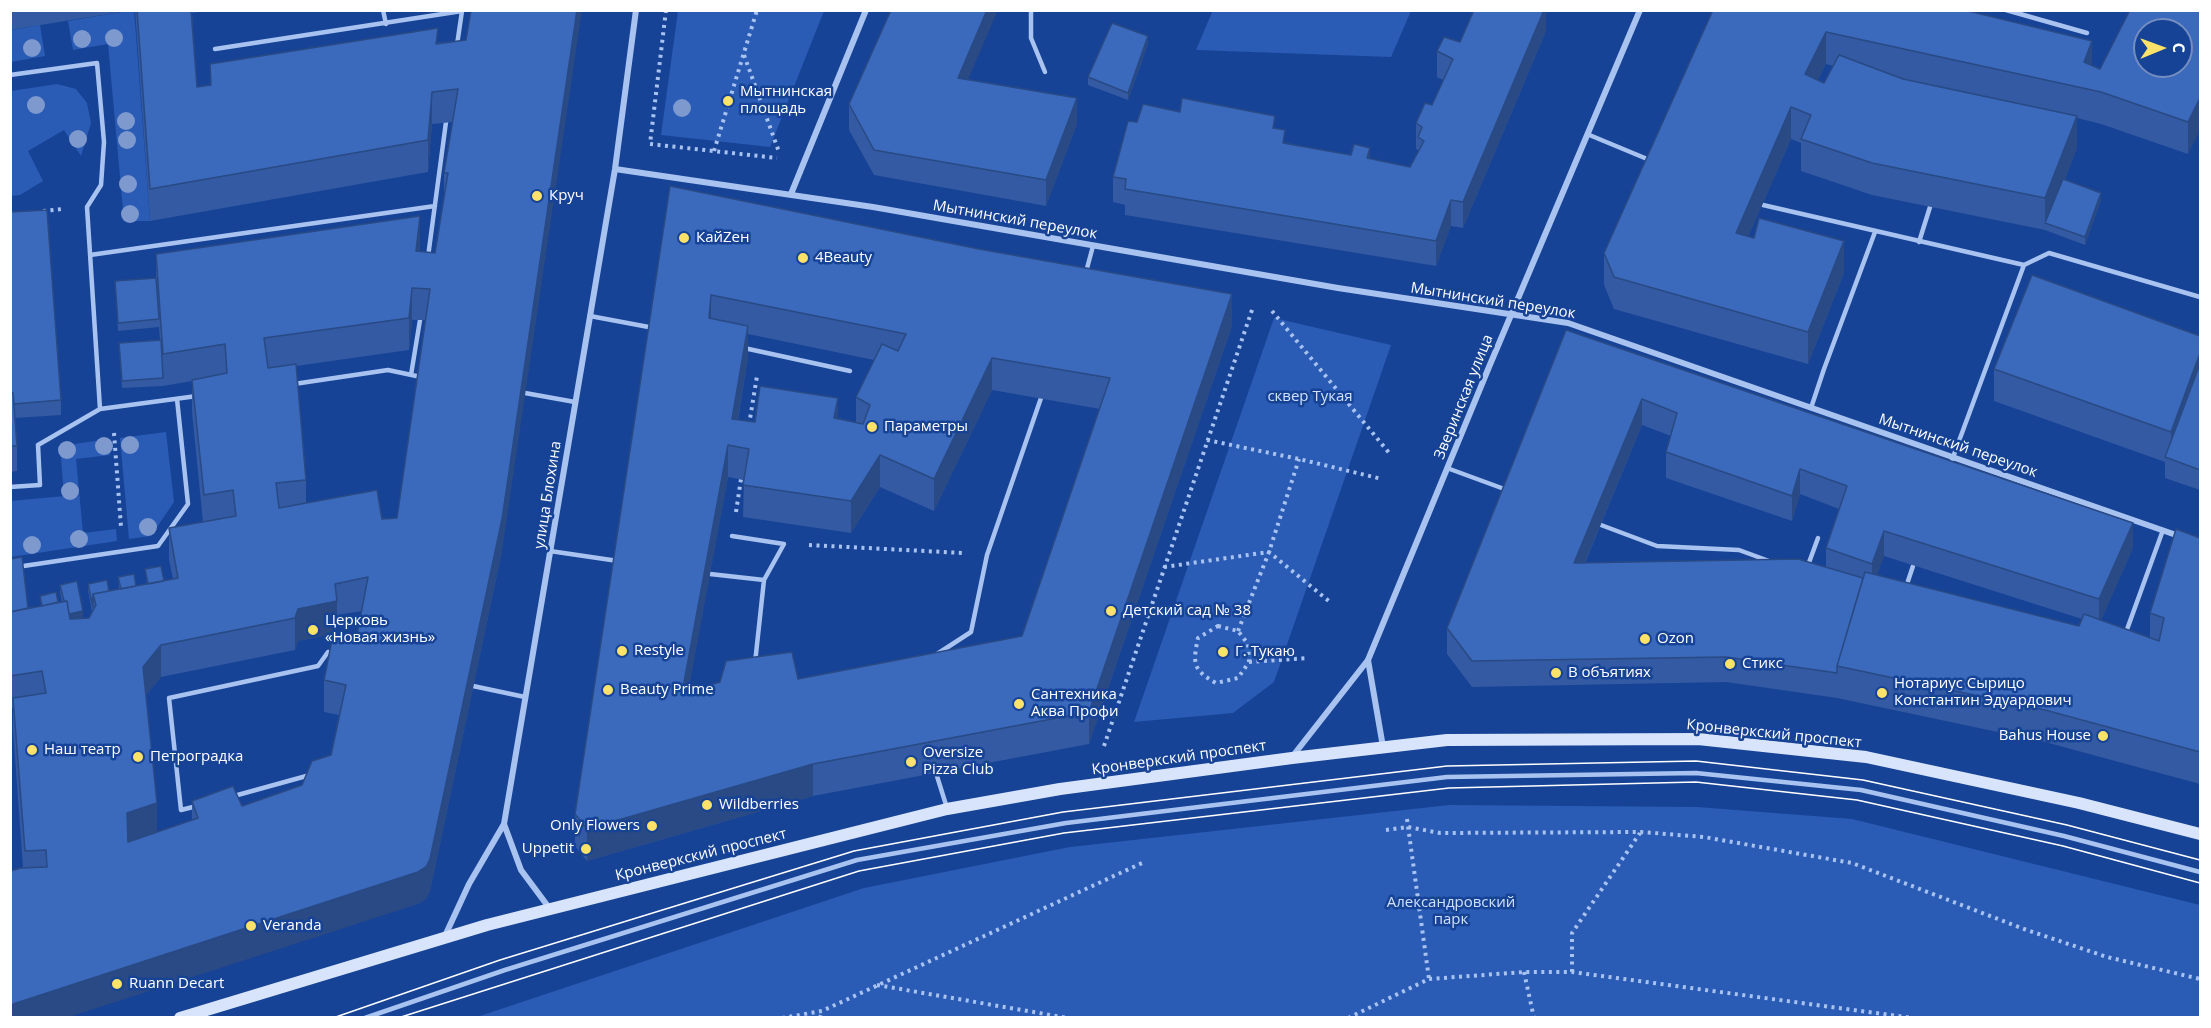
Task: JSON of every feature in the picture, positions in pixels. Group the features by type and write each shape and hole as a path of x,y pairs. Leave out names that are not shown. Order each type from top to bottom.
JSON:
{"street":[{"name":"улица Блохина","path":"444,938 469,884 504,824 615,169 636,10"},
{"path":"615,169 791,194 866,10"},
{"name":"Зверинская улица","path":"1292,758 1368,660 1640,10"},
{"name":"Мытнинский переулок","path":"791,194 1338,288 1568,322 2191,540"},
{"path":"1368,660 1383,747"},
{"name":"Кронверкский проспект","path":"180,1017 444,938 550,909 947,809 1060,789 1447,740 1698,739 1866,757 2079,803 2200,834"},
{"name":"улица Блохина","path":"504,824 520,870 550,909"}],"lane":[{"path":"384,10 386,24"},
{"path":"1031,10 1031,38 1045,72"},
{"path":"2007,10 2087,33"},
{"path":"215,49 462,11 455,53"},
{"path":"10,75 97,63 104,142 101,185 87,207 100,410"},
{"path":"428,261 446,122"},
{"path":"1587,134 1659,164"},
{"path":"1763,205 2024,265 2049,252 2200,297"},
{"path":"90,255 435,206"},
{"path":"1919,242 1930,207"},
{"path":"1811,408 1875,232"},
{"path":"1084,281 1093,246"},
{"path":"1949,466 2024,265"},
{"path":"590,316 654,328"},
{"path":"411,375 420,320"},
{"path":"740,347 850,371"},
{"path":"290,384 388,370 422,377"},
{"path":"525,393 575,402"},
{"path":"10,487 40,485 38,445 100,410 207,395"},
{"path":"928,660 970,632 987,555 1041,398"},
{"path":"10,567 158,546 188,504 177,399"},
{"path":"1447,468 1512,492"},
{"path":"1601,525 1658,546 1739,550 1772,562"},
{"path":"2125,635 2163,530"},
{"path":"732,536 784,544 764,580 754,667"},
{"path":"1805,574 1818,538"},
{"path":"550,551 618,561"},
{"path":"1913,566 1906,587 1917,591"},
{"path":"710,574 764,580"},
{"path":"202,804 181,810 169,698 318,666 328,652 338,655"},
{"path":"473,686 525,697"},
{"path":"936,773 947,809"},
{"path":"365,1017 505,970 857,860 1066,823 1436,778 1696,773 1861,790 2064,836 2200,872"},
{"path":"224,799 310,775"}],"path":[{"path":"666,10 650,144 782,159"},
{"path":"714,151 757,10"},
{"path":"743,54 782,159"},
{"path":"782,159 785,148"},
{"path":"32,212 87,207"},
{"path":"1104,746 1253,307"},
{"path":"1272,311 1390,454"},
{"path":"748,430 761,351"},
{"path":"100,410 114,429 123,552"},
{"path":"1207,440 1382,479"},
{"path":"1238,631 1269,552 1299,459"},
{"path":"732,536 741,479"},
{"path":"784,544 987,555"},
{"path":"1164,567 1269,552 1330,602"},
{"path":"1218,626 1238,631 1248,644 1250,662 1238,678 1216,683 1201,675 1194,660 1198,638 1218,626"},
{"path":"1250,662 1308,658"},
{"path":"1407,819 1429,979"},
{"path":"1386,830 1408,827 1440,833 1641,832 1704,837 1852,863 2024,929 2107,957 2200,979"},
{"path":"1572,972 1572,933 1641,832"},
{"path":"782,1017 822,1011 1142,863"},
{"path":"1524,972 1534,1017"},
{"path":"1348,1017 1429,979 1524,972 1572,972 1913,1017"},
{"path":"875,985 1068,1017"},
{"path":"820,1017 822,1011"}],"green space":[{"path":"134,10 150,221 124,221 108,44 73,50 68,21"},
{"path":"1213,10 1411,11 1391,57 1196,50"},
{"path":"678,11 824,11 770,147 661,135"},
{"path":"40,25 45,56 11,62 11,30"},
{"path":"57,84 76,89 87,103 91,123 81,156 64,130 28,151 43,181 20,195 11,196 11,91"},
{"name":"сквер Тукая","path":"1274,318 1391,345 1274,682 1233,713 1134,722"},
{"path":"166,432 174,502 151,536 129,539 120,438"},
{"path":"109,439 110,455 76,459 83,533 116,529 117,541 11,557 11,501 64,496 60,446"},
{"name":"Александровский парк","path":"1449,805 1697,807 1852,819 2200,905 2200,1017 477,1017 864,888 1070,847"}],"building":[{"path":"137,10 191,10 197,87 211,85 210,64 438,28 436,44 466,40 471,10 577,10 502,519 430,859 426,867 418,872 10,1005 10,871 21,868 47,867 46,850 25,851 13,698 46,693 42,671 10,676 10,612 67,601 70,619 89,618 96,605 93,594 178,578 169,528 236,516 233,490 204,495 192,380 227,373 225,344 163,354 156,254 420,216 416,251 435,253 448,173 444,173 458,89 432,92 428,140 150,189","holes":["412,288 430,289 397,518 382,519 377,490 279,508 276,483 306,480 296,364 268,368 264,338 409,318","368,577 356,640 333,635 324,680 346,685 331,755 312,761 302,785 242,806 233,786 192,801 198,818 128,842 127,813 157,803 143,667 161,645 295,618 298,609 337,601 335,584"]},
{"path":"891,10 987,10 958,78 1077,98 1046,180 874,150 849,104"},
{"path":"1474,10 1544,10 1463,202 1451,200 1436,241 1125,189 1126,179 1113,177 1128,121 1137,122 1143,104 1180,112 1182,98 1275,116 1273,128 1285,130 1283,143 1351,155 1354,144 1370,148 1367,158 1410,167 1424,141 1418,137 1422,127 1416,123 1425,103 1432,105 1453,59 1437,51 1444,37 1460,42"},
{"path":"1713,10 1964,10 2092,41 2084,62 2100,69 2130,10 2200,10 2200,98 2188,122 2101,92 1826,32 1805,74 1824,83 1839,55 1903,79 2077,116 2045,198 1872,163 1801,139 1811,115 1791,107 1736,233 1754,238 1759,218 1844,241 1808,332 1614,277 1604,253"},
{"path":"1112,23 1148,36 1128,93 1088,77"},
{"path":"2063,179 2101,193 2085,237 2045,223"},
{"path":"670,186 979,249 1232,294 1089,712 813,764 587,829 575,814","holes":["711,295 906,334 898,351 882,344 856,397 870,405 863,424 834,418 838,398 760,386 755,422 732,419 748,326 709,318","992,358 1110,378 1022,636 798,679 792,652 726,661 720,682 682,693 728,445 749,449 743,485 851,501 880,455 934,479"]},
{"path":"47,210 61,400 14,404 13,393 10,393 10,212"},
{"path":"2032,275 2200,336 2200,353 2171,432 1994,369"},
{"path":"156,278 159,319 118,323 115,281"},
{"path":"1566,330 2133,523 2099,599 1884,531 1872,564 1826,548 1847,486 1800,469 1792,496 1666,452 1677,413 1642,399 1574,563 1798,559 1863,578 1837,666 1837,673 1726,657 1472,661 1447,628"},
{"path":"161,340 163,378 122,381 119,343"},
{"path":"2200,364 2200,470 2165,457"},
{"path":"10,393 13,393 17,446 10,446"},
{"path":"2176,529 2200,538 2200,752 2045,710 1837,666 1865,572 2079,626 2084,614 2159,641 2164,618 2150,613"},
{"path":"22,557 28,608 10,612 10,559"},
{"path":"161,566 164,581 148,584 145,569"},
{"path":"134,574 136,586 121,589 118,577"},
{"path":"107,580 109,591 93,594 93,607 88,584"},
{"path":"77,581 83,611 69,614 67,601 64,601 60,585"},
{"path":"56,592 58,602 42,606 40,596"}],"tram line":[{"path":"333,1018 500,960 854,851 1063,812 1447,766 1696,761 1863,780 2067,825 2200,860"},
{"path":"398,1018 859,871 1064,833 1449,788 1696,782 1857,800 2063,846 2200,883"}],"place":[{"name":"Мытнинская площадь","path":"728,101"},
{"name":"Круч","path":"537,196"},
{"name":"КайZен","path":"684,238"},
{"name":"4Beauty","path":"803,258"},
{"name":"Параметры","path":"872,427"},
{"name":"Детский сад № 38","path":"1111,611"},
{"name":"Церковь «Новая жизнь»","path":"313,630"},
{"name":"Ozon","path":"1645,639"},
{"name":"Restyle","path":"622,651"},
{"name":"Г. Тукаю","path":"1223,652"},
{"name":"Стикс","path":"1730,664"},
{"name":"В объятиях","path":"1556,673"},
{"name":"Beauty Prime","path":"608,690"},
{"name":"Нотариус Сырицо Константин Эдуардович","path":"1882,693"},
{"name":"Сантехника Аква Профи","path":"1019,704"},
{"name":"Bahus House","path":"2103,736"},
{"name":"Наш театр","path":"32,750"},
{"name":"Петроградка","path":"138,757"},
{"name":"Oversize Pizza Club","path":"911,762"},
{"name":"Wildberries","path":"707,805"},
{"name":"Only Flowers","path":"652,826"},
{"name":"Uppetit","path":"586,849"},
{"name":"Veranda","path":"251,926"},
{"name":"Ruann Decart","path":"117,984"}]}
